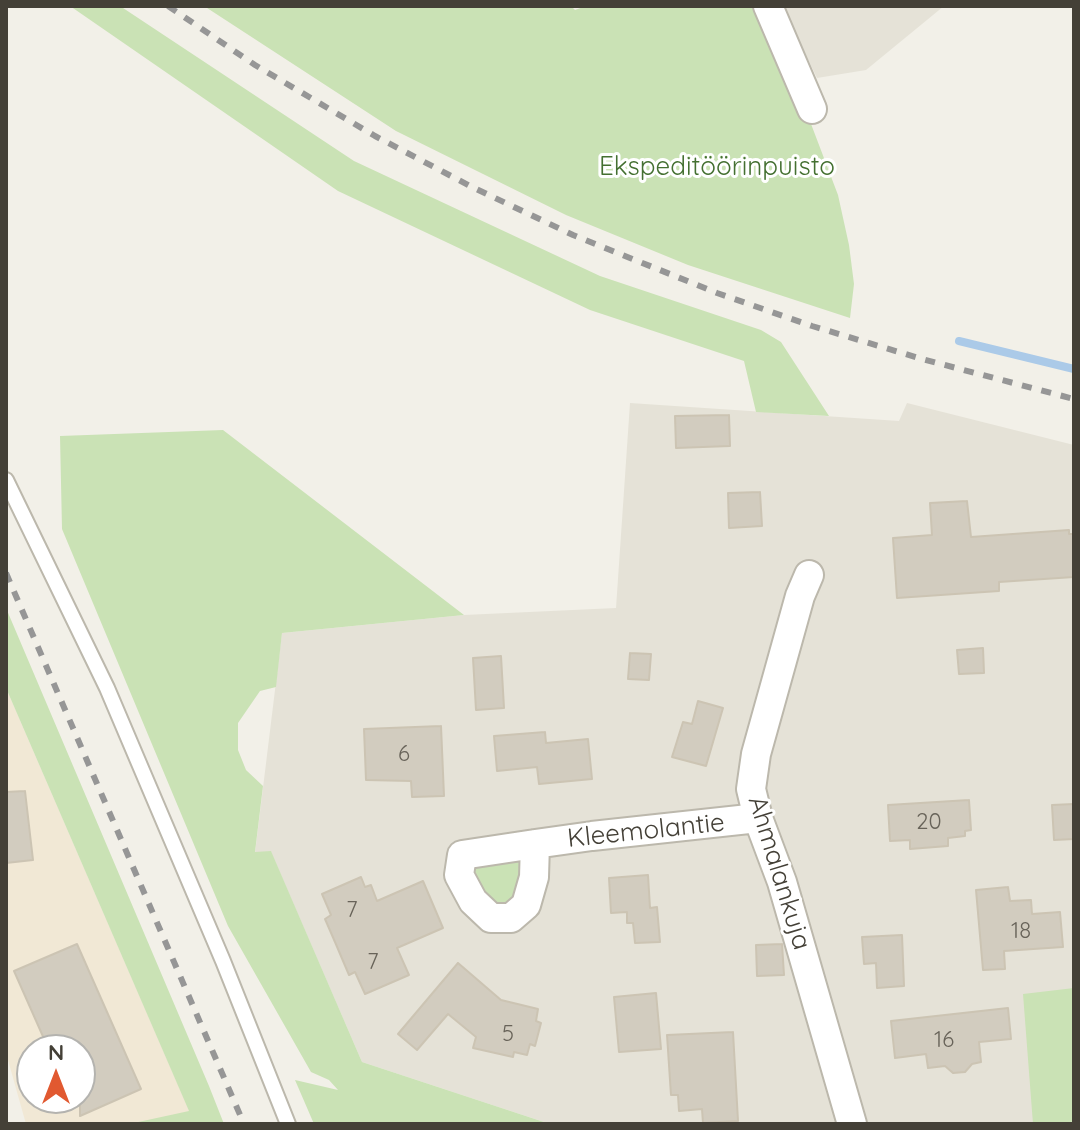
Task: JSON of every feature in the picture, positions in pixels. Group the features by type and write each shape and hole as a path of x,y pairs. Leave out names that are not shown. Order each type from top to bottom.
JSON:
{"street":[{"path":"768,6 812,109"},
{"name":"Ahmalankuja","path":"809,575 800,596 756,754 751,789 758,818 782,882 852,1124"},
{"name":"Kleemolantie","path":"535,844 758,818"}],"lane":[{"path":"6,480 107,688 223,961 288,1124"}],"shaded area":[{"path":"782,6 944,6 866,70 817,78"},
{"path":"630,403 899,421 907,403 1074,445 1074,1124 550,1124 362,1062 271,852 255,853 282,633 464,615 616,608"},
{"path":"6,688 195,1124 26,1124 23,1114 96,1114 96,1034 16,1034 16,1088 6,1053"}],"green space":[{"path":"70,6 120,6 354,161 600,276 761,330 781,342 829,416 756,412 744,361 590,310 338,191"},
{"name":"Ekspeditöörinpuisto","path":"204,6 571,6 575,10 586,6 752,6 789,66 838,195 854,284 850,318 688,265 566,215 396,131"},
{"path":"223,430 464,615 282,633 276,687 260,691 238,723 238,750 246,770 263,786 255,852 271,851 362,1062 550,1124 314,1124 295,1080 338,1090 329,1080 311,1072 228,926 62,529 60,436"},
{"path":"6,608 224,1124 129,1124 189,1111 6,688"},
{"path":"520,856 523,864 513,908 489,905 470,865"},
{"path":"1074,988 1074,1123 1033,1124 1023,994"}],"building":[{"path":"729,415 730,446 676,448 675,416"},
{"path":"760,492 762,526 729,528 728,493"},
{"path":"967,501 971,537 1069,530 1069,534 1074,534 1074,577 999,582 999,591 897,598 893,538 932,535 930,503"},
{"path":"983,648 984,673 959,674 957,650"},
{"path":"630,653 651,654 649,680 628,679"},
{"path":"501,656 504,708 476,710 473,658"},
{"path":"698,701 723,708 706,766 672,757 683,722 692,724"},
{"path":"441,726 444,796 412,797 411,781 366,780 364,729"},
{"path":"545,732 546,743 588,739 592,779 539,784 537,767 497,771 494,736"},
{"path":"25,791 33,860 6,863 6,792"},
{"path":"969,800 971,830 965,831 965,836 948,838 948,846 910,849 910,840 890,841 888,805"},
{"path":"1074,804 1074,839 1054,840 1052,805"},
{"path":"648,875 650,908 657,907 660,942 635,943 633,923 627,923 627,912 611,913 609,878"},
{"path":"361,877 365,887 371,885 377,901 423,881 443,928 397,948 409,975 365,994 355,972 349,975 325,919 331,915 322,894"},
{"path":"1008,887 1010,901 1031,900 1032,914 1060,912 1063,947 1004,951 1005,969 983,970 976,890"},
{"path":"902,935 904,986 877,988 876,963 864,964 862,937"},
{"path":"77,944 141,1089 96,1109 96,1034 42,1034 14,971"},
{"path":"782,944 784,975 757,976 756,945"},
{"path":"458,963 501,1000 538,1009 536,1021 541,1023 535,1046 530,1044 527,1055 514,1052 513,1057 473,1048 476,1037 448,1014 417,1050 398,1034"},
{"path":"656,993 661,1049 619,1052 614,997"},
{"path":"1008,1008 1011,1039 979,1042 981,1062 972,1064 965,1072 953,1073 945,1066 928,1068 926,1054 895,1058 891,1021"},
{"path":"733,1032 738,1121 703,1123 702,1109 679,1111 678,1095 671,1095 667,1035"}],"waterway":[{"path":"959,341 1074,369"}],"railway":[{"path":"168,6 255,65 375,136 573,235 717,293 812,326 1074,399"},
{"path":"6,573 244,1124"}]}
